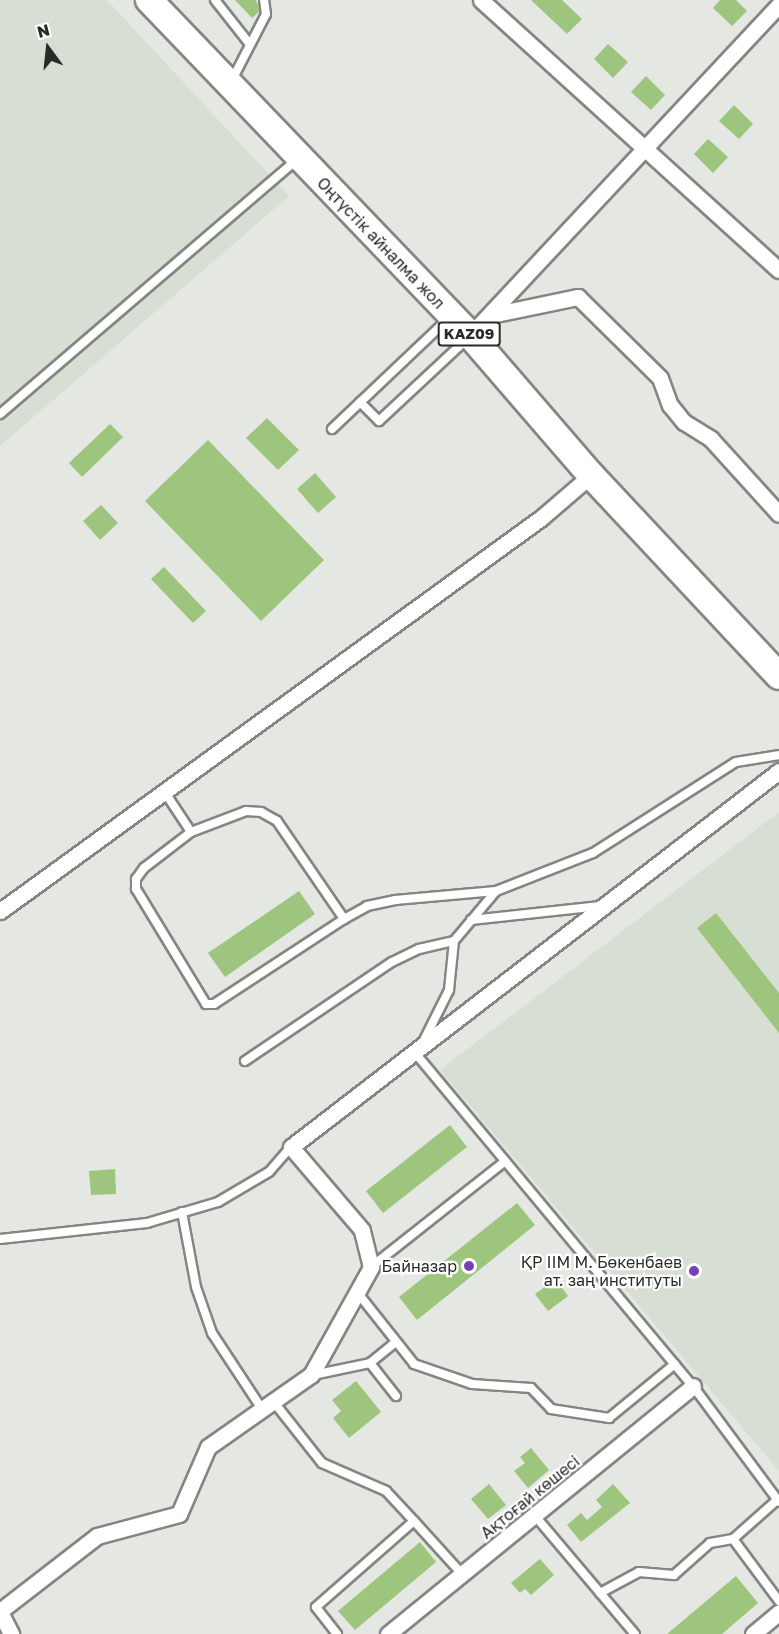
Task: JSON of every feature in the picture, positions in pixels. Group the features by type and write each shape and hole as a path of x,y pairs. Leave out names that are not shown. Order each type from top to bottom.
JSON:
{"highway":[{"name":"Оңтүстік айналма жол","path":"149,0 470,335 591,475 779,676"}],"street":[{"path":"481,0 648,147 779,270"},
{"path":"470,335 779,5"},
{"path":"491,315 578,297 660,378 670,405 684,422 711,439 779,514"},
{"path":"0,911 541,518 591,475"},
{"path":"11,1634 0,1612 97,1536 179,1514 208,1447 311,1375 370,1267 362,1230 291,1147 416,1054 779,771"},
{"name":"Ақтоғай көшесі","path":"388,1634 536,1517 693,1386"},
{"path":"753,1634 779,1612"}],"lane":[{"path":"215,0 249,44"},
{"path":"229,86 266,14 264,0"},
{"path":"0,414 300,158"},
{"path":"332,429 451,316"},
{"path":"360,402 379,421 470,335"},
{"path":"344,920 277,820 261,812 246,811 191,832 144,868 136,890 206,1004 214,1004 367,906 426,894 496,891 593,853 736,762 779,755"},
{"path":"164,791 191,832"},
{"path":"496,891 454,941 449,990 416,1054 693,1386 778,1501 733,1539 710,1543 674,1575 639,1572 600,1593"},
{"path":"471,920 607,906"},
{"path":"245,1061 392,962 420,949 454,941"},
{"path":"0,1239 147,1223 218,1202 269,1172 291,1147"},
{"path":"370,1267 505,1161"},
{"path":"182,1212 196,1287 212,1333 268,1405 322,1463 386,1491 463,1575"},
{"path":"357,1292 414,1364 472,1384 531,1388 551,1409 609,1418 675,1364"},
{"path":"311,1375 370,1363 396,1342"},
{"path":"370,1363 396,1396"},
{"path":"536,1517 635,1634"},
{"path":"337,1634 316,1607 414,1521"},
{"path":"733,1539 779,1601"}],"shaded area":[{"path":"0,0 107,0 289,196 0,446"},
{"name":"ҚР ІІМ М. Бөкенбаев ат. заң институты","path":"779,812 779,1471 440,1070"}],"building":[{"path":"235,0 256,0 260,11 252,18"},
{"path":"531,0 562,0 582,19 567,34"},
{"path":"720,0 736,0 747,11 732,26 713,8"},
{"path":"608,44 628,62 613,78 594,59"},
{"path":"646,76 665,95 651,110 631,92"},
{"path":"734,105 753,124 739,139 719,121"},
{"path":"708,139 728,157 713,173 694,154"},
{"path":"267,418 299,450 278,470 246,438"},
{"path":"110,424 123,437 82,477 69,463"},
{"path":"208,440 324,560 261,621 145,501"},
{"path":"315,473 336,497 318,513 297,489"},
{"path":"101,505 118,523 100,540 83,521"},
{"path":"164,567 206,611 193,623 151,579"},
{"path":"299,891 315,914 225,977 208,953"},
{"path":"716,913 779,993 779,1033 697,928"},
{"path":"450,1125 467,1147 383,1213 366,1191"},
{"path":"115,1169 116,1194 91,1195 89,1171"},
{"path":"517,1203 535,1225 417,1320 399,1297"},
{"path":"556,1279 568,1296 548,1311 535,1294"},
{"path":"356,1381 381,1412 349,1438 333,1418 341,1411 332,1400"},
{"path":"531,1448 549,1470 528,1488 514,1471 525,1463 520,1457"},
{"path":"489,1484 506,1505 488,1519 471,1499"},
{"path":"613,1484 630,1503 581,1542 567,1525 581,1513 587,1520 602,1507 596,1500"},
{"path":"420,1542 436,1562 355,1630 338,1611"},
{"path":"540,1559 554,1575 531,1595 525,1589 520,1593 511,1583"},
{"path":"736,1576 758,1603 722,1634 667,1634"}],"place":[{"name":"Байназар","path":"469,1266"},
{"name":"ҚР ІІМ М. Бөкенбаев ат. заң институты","path":"694,1271"}]}
